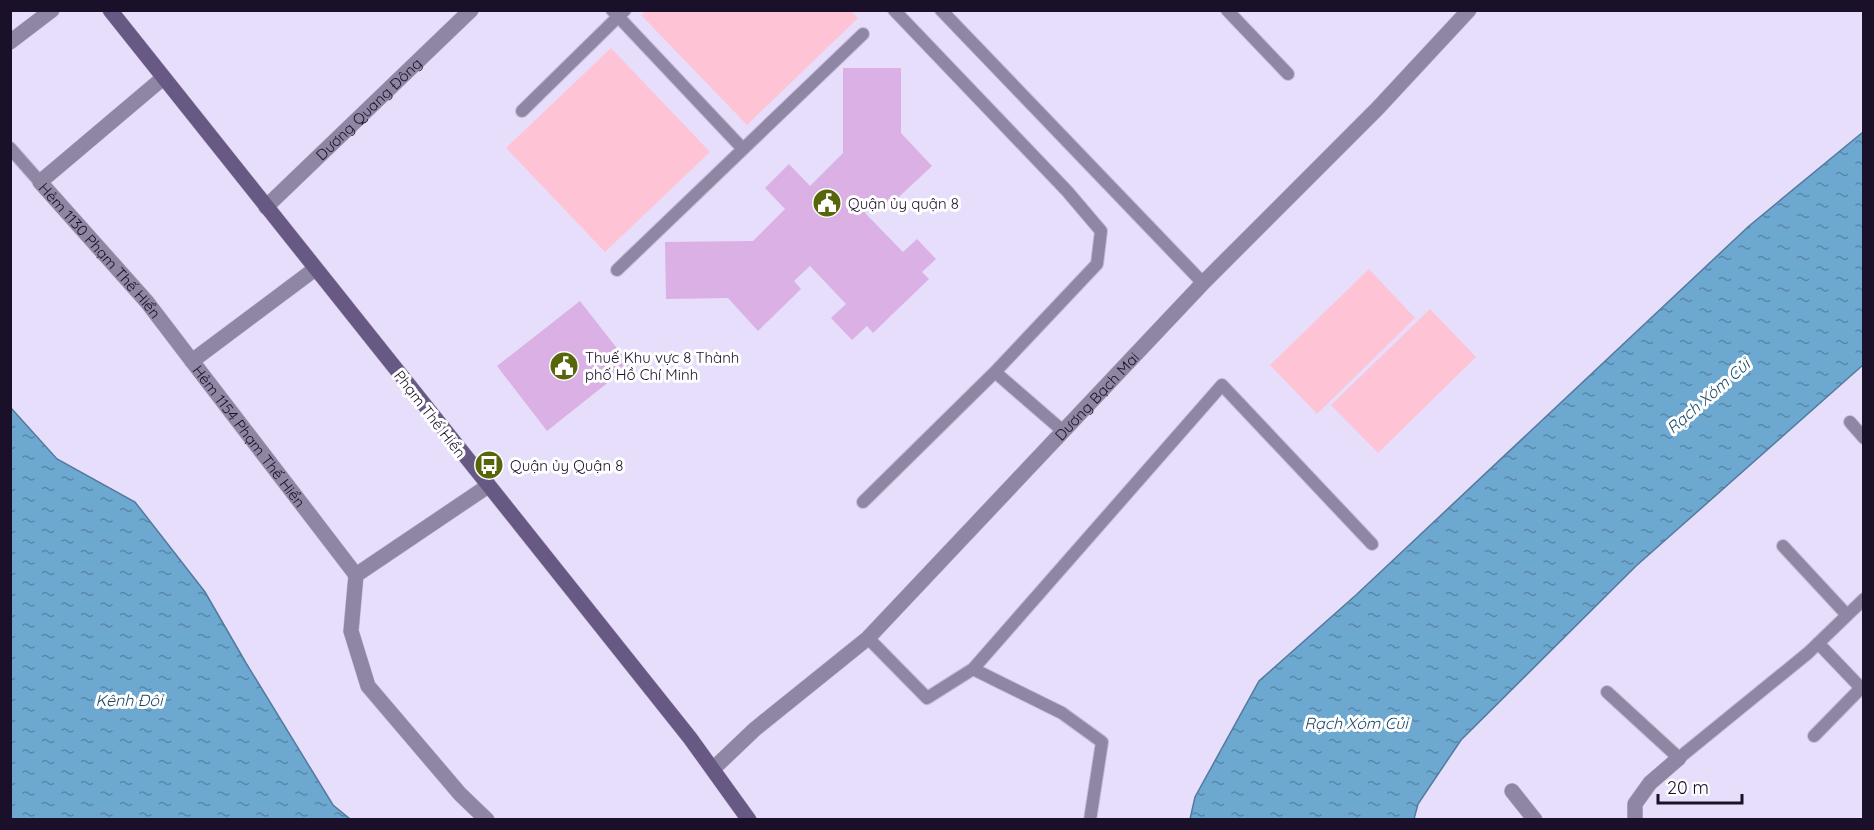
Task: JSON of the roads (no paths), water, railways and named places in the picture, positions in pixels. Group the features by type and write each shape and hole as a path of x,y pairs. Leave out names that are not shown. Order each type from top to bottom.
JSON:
{"main road":[{"name":"Phạm Thế Hiển","path":"110,10 713,769 749,819"}],"street":[{"path":"10,42 52,10"},
{"name":"Dương Bạch Mai","path":"713,769 755,729 868,638 1203,283 1377,109 1469,10"},
{"name":"Dương Quang Đông","path":"266,207 470,11"},
{"name":"Hẻm 1130 Phạm Thế Hiển","path":"164,78 40,182 147,302 192,361"},
{"name":"Hẻm 1154 Phạm Thế Hiển","path":"315,269 192,361 356,576"},
{"path":"487,819 460,794 368,686 351,631 356,576 488,486"},
{"path":"1635,819 1635,804 1650,783 1679,758"},
{"path":"1512,791 1535,819"}],"lane":[{"path":"863,502 995,372 1096,264 1101,231 1067,191 894,10"},
{"path":"941,10 1203,283"},
{"path":"1227,10 1288,74"},
{"path":"522,111 618,13 743,149"},
{"path":"617,270 863,34"},
{"path":"10,148 40,182"},
{"path":"995,372 1063,431"},
{"path":"868,638 927,698 973,669 1222,385 1372,544"},
{"path":"1850,422 1863,438"},
{"path":"1783,546 1847,615"},
{"path":"1607,692 1679,758 1818,643 1863,599"},
{"path":"1814,736 1861,688 1818,643"},
{"path":"973,669 1062,713 1102,742 1090,819"}],"water":[{"name":"Rạch Xóm Củi","path":"1863,132 1863,365 1636,566 1461,740 1418,804 1414,819 1190,819 1195,797 1259,681 1356,595 1749,226"},
{"name":"Kênh Đôi","path":"11,408 57,459 135,502 205,592 333,805 350,819 11,819"}],"place":[{"name":"Quận ủy quận 8","path":"827,203"},
{"name":"Thuế Khu vực 8 Thành phố Hồ Chí Minh","path":"564,366"},
{"name":"Quận ủy Quận 8","path":"489,465"}]}
